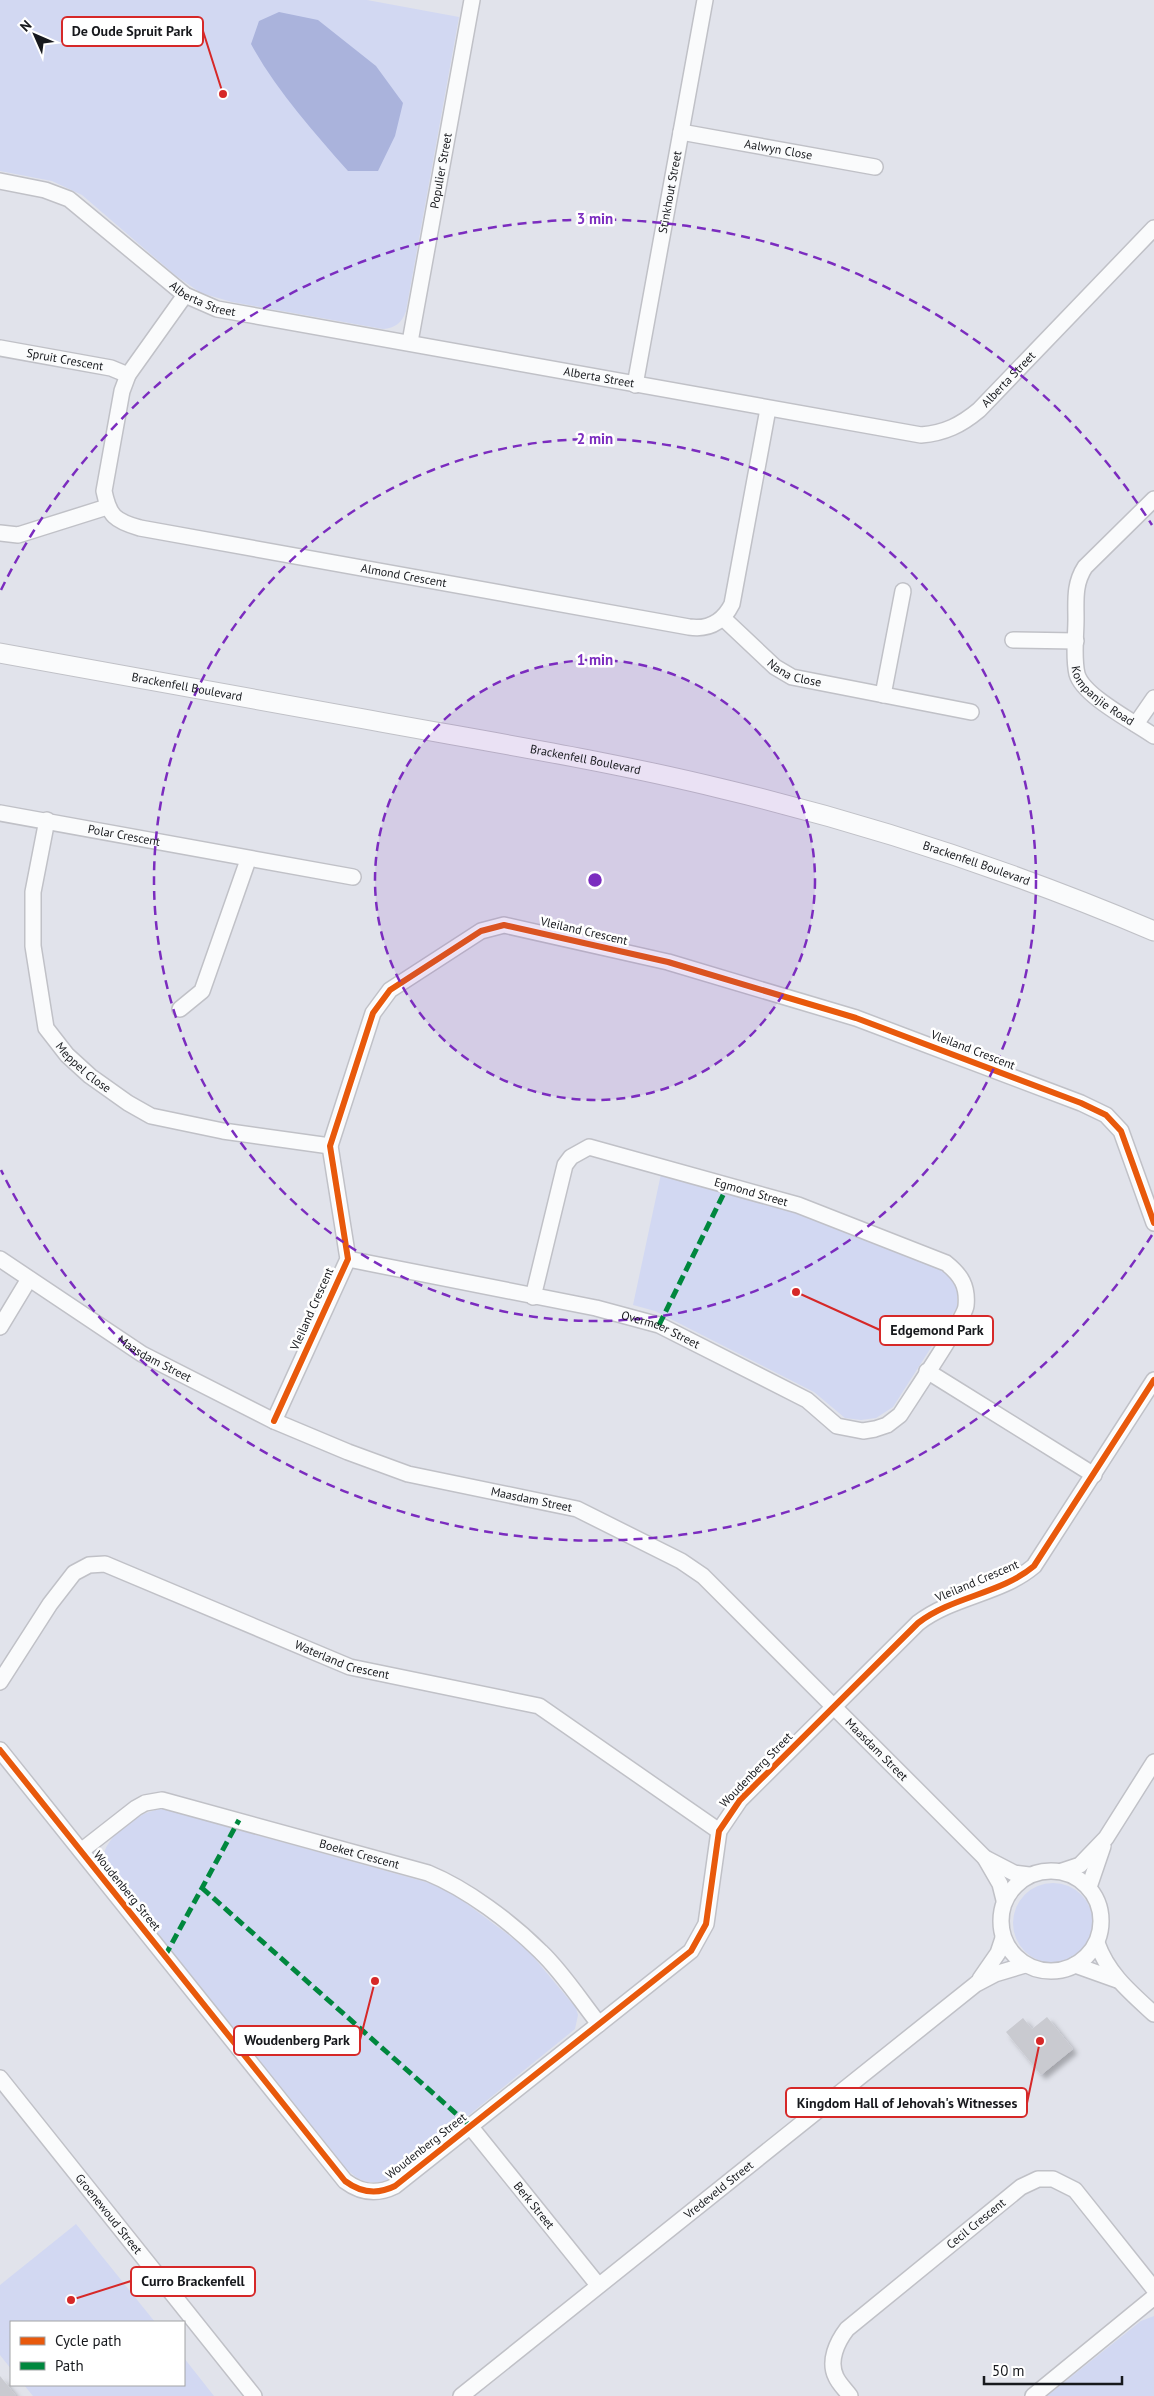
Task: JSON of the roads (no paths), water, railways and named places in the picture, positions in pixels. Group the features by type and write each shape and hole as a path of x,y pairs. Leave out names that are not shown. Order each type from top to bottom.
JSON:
{"street":[{"name":"Populier Street","path":"410,342 472,0"},
{"name":"Stinkhout Street","path":"635,385 705,0"},
{"name":"Aalwyn Close","path":"681,132 876,167"},
{"name":"Alberta Street","path":"0,181 46,190 69,199 185,295 207,306 227,312 410,342 909,434 934,434 958,426 979,410 1154,228"},
{"path":"0,533 18,535 107,506 104,491 122,392 128,375 185,295"},
{"name":"Spruit Crescent","path":"0,348 111,368 128,375"},
{"path":"723,618 732,604 768,409"},
{"name":"Kompanjie Road","path":"1154,499 1099,553 1080,576 1076,585 1076,668 1084,687 1154,736"},
{"name":"Almond Crescent","path":"107,506 113,516 123,523 160,532 689,627 707,627 723,618"},
{"path":"884,695 903,591"},
{"name":"Nana Close","path":"723,618 783,674 971,712"},
{"name":"Kompanjie Road","path":"1013,640 1076,641"},
{"name":"Brackenfell Boulevard","path":"0,653 599,762 722,788 851,823 973,862 1081,901 1154,931"},
{"path":"1136,724 1154,698"},
{"name":"Polar Crescent","path":"0,813 47,820 248,860 353,878"},
{"name":"Meppel Close","path":"47,820 33,892 33,946 46,1028 68,1055 90,1076 128,1103 151,1116 223,1131 330,1146"},
{"path":"180,1009 202,991 248,860"},
{"name":"Vleiland Crescent","path":"274,1420 348,1259 330,1146 373,1014 381,1000 390,990 481,931 504,925 668,962 856,1018 1082,1103 1106,1115 1121,1130 1154,1223"},
{"name":"Egmond Street","path":"533,1297 565,1165 571,1157 589,1147 798,1205 946,1263 959,1274 965,1284 966,1309 927,1371"},
{"name":"Overmeer Street","path":"348,1259 596,1308 659,1325 807,1400 837,1426 852,1429 863,1431 888,1425 900,1415 927,1371"},
{"name":"Maasdam Street","path":"0,1260 142,1354 274,1420 348,1452 408,1474 567,1505 598,1518 681,1561 703,1576 986,1858 1014,1873 1029,1875"},
{"path":"0,1327 29,1279"},
{"path":"927,1371 1094,1475"},
{"name":"Vleiland Crescent","path":"834,1707 929,1614 1018,1578 1034,1566 1154,1380"},
{"name":"Waterland Crescent","path":"0,1682 50,1604 74,1573 89,1565 105,1564 350,1667 539,1706 719,1831"},
{"name":"Woudenberg Street","path":"0,1750 339,2174 353,2187 370,2192 387,2190 395,2186 691,1951 706,1924 719,1831 740,1800 834,1707"},
{"path":"1062,1871 1080,1865 1106,1838 1154,1762"},
{"name":"Boeket Crescent","path":"81,1851 136,1808 145,1803 162,1800 428,1873 461,1889 531,1942 556,1968 599,2024"},
{"path":"1089,1887 1106,1838"},
{"name":"Maasdam Street","path":"986,1858 1000,1884 1004,1900"},
{"path":"1045,1870 1062,1871 1077,1877 1089,1887 1097,1899 1102,1914 1097,1943 1088,1956 1075,1966 1058,1971 1042,1971 1025,1965 1012,1953 1003,1938 1000,1919 1004,1900 1014,1885 1029,1875 1045,1870"},
{"name":"Vredeveld Street","path":"976,1984 998,1953 1003,1938"},
{"path":"1097,1943 1102,1958 1118,1980 1154,2014"},
{"name":"Vredeveld Street","path":"460,2396 976,1984 995,1974 1025,1965"},
{"path":"1075,1966 1105,1974 1118,1980"},
{"name":"Groenewoud Street","path":"0,2078 254,2396"},
{"name":"Berk Street","path":"470,2126 598,2285"},
{"name":"Cecil Crescent","path":"850,2396 836,2378 834,2368 834,2354 838,2340 847,2329 1022,2186 1038,2179 1053,2179 1068,2184 1076,2190 1154,2289"},
{"path":"1033,2396 1154,2297"}],"place":[{"name":"De Oude Spruit Park","path":"223,94"},
{"name":"Edgemond Park","path":"796,1292"},
{"name":"Woudenberg Park","path":"375,1981"},
{"name":"Kingdom Hall of Jehovah's Witnesses","path":"1040,2041"},
{"name":"Curro Brackenfell","path":"71,2300"}]}
